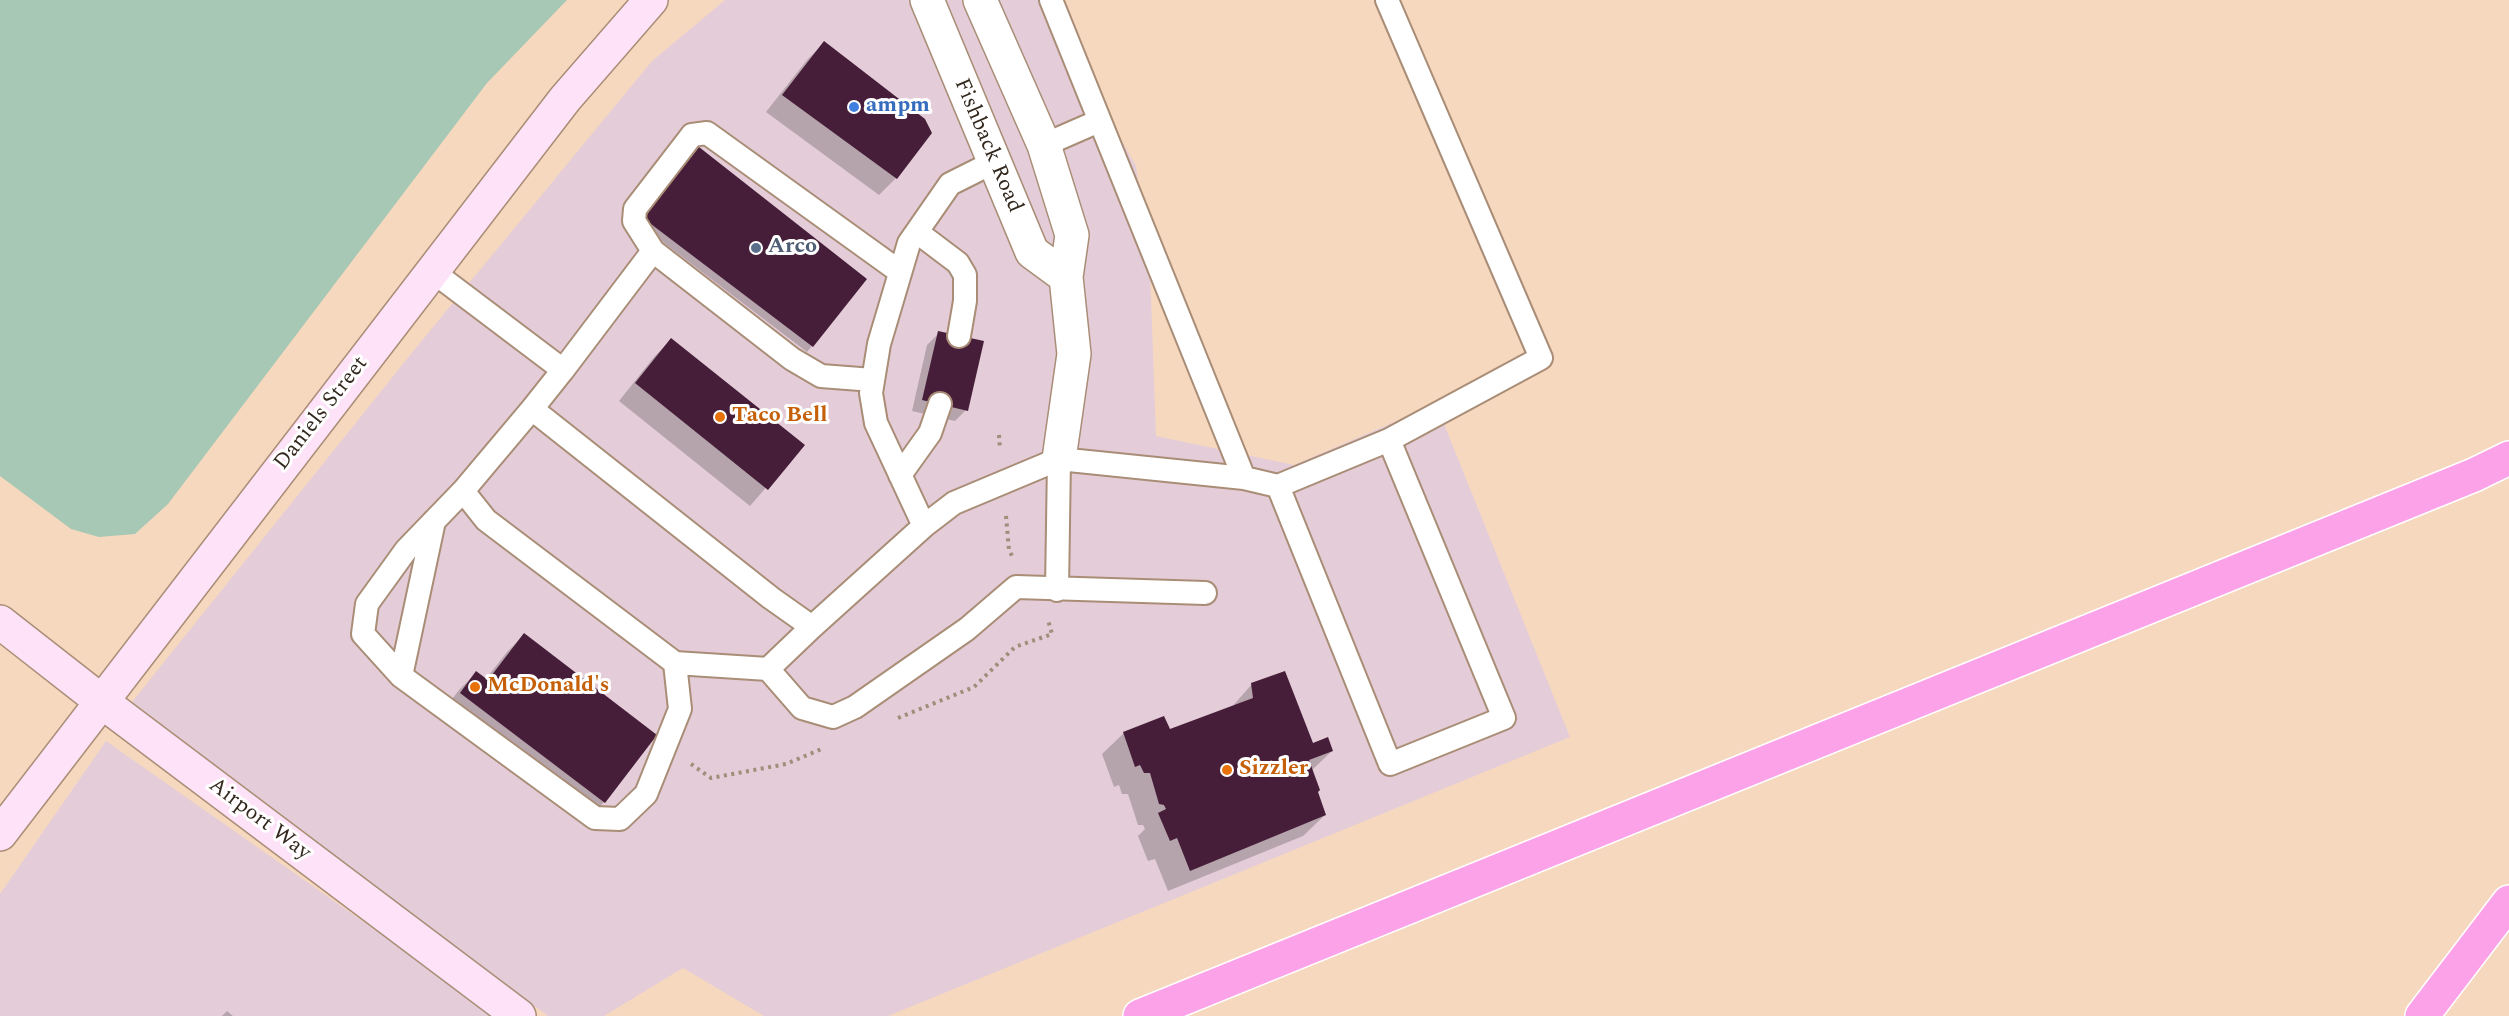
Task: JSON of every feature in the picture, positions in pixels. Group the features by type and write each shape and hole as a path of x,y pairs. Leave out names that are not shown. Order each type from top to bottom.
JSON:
{"highway":[{"path":"1140,1016 2441,488 2509,458"},
{"path":"2422,1016 2509,902"}],"street":[{"name":"Daniels Street","path":"0,834 565,99 651,0"},
{"name":"Fishback Road","path":"927,0 1032,252 1066,277"},
{"path":"981,0 1044,145 1072,235 1066,277 1074,354 1059,459"},
{"name":"Airport Way","path":"0,622 100,701 519,1016"}],"lane":[{"path":"1051,0 1244,478"},
{"path":"768,669 924,526 954,503 1059,459 1244,478 1278,486 1389,440 1541,358 1387,0"},
{"path":"1044,145 1099,122"},
{"path":"873,380 821,376 792,359 653,251 634,221 634,209 692,135 707,133 900,272"},
{"path":"924,526 876,423 871,393 879,344 909,243 950,184 994,162"},
{"path":"917,232 958,263 965,275 966,301 959,336"},
{"path":"653,251 532,410 463,491 406,550 367,604 363,634 401,676 594,818 620,819 645,794 680,709 675,663"},
{"path":"432,271 563,370"},
{"path":"900,475 930,433 940,404"},
{"path":"532,410 771,598 812,627"},
{"path":"1278,486 1390,764 1504,718 1389,440"},
{"path":"1058,590 1059,459"},
{"path":"463,491 486,520 675,663 768,669 802,708 833,717 855,707 967,629 1016,587 1205,593"},
{"path":"401,676 434,521"}],"shaded area":[{"path":"725,0 1051,0 1070,50 1136,166 1150,270 1156,436 1294,465 1436,404 1570,737 888,1016 764,1016 683,968 604,1016 548,1016 132,702 419,344 652,61"},
{"path":"106,741 498,1016 0,1016 0,894"}],"green space":[{"path":"0,0 567,0 487,83 168,504 135,534 99,537 71,529 0,476"}],"building":[{"name":"ampm","path":"824,41 925,119 932,133 897,179 782,95"},
{"name":"Arco","path":"699,147 867,279 813,347 643,218"},
{"path":"938,331 984,341 968,411 922,400"},
{"path":"671,338 805,445 768,490 635,383"},
{"path":"524,633 657,735 605,803 460,693 476,671 488,680"},
{"name":"Sizzler","path":"1285,671 1313,743 1328,737 1333,751 1309,760 1326,815 1190,871 1177,838 1170,841 1158,813 1166,809 1164,805 1159,804 1150,773 1144,773 1140,765 1135,767 1123,732 1164,716 1170,729 1253,698 1251,683"}],"place":[{"name":"ampm","path":"854,107"},
{"name":"Arco","path":"756,248"},
{"name":"Taco Bell","path":"720,417"},
{"name":"McDonald's","path":"475,687"},
{"name":"Sizzler","path":"1227,770"}]}
